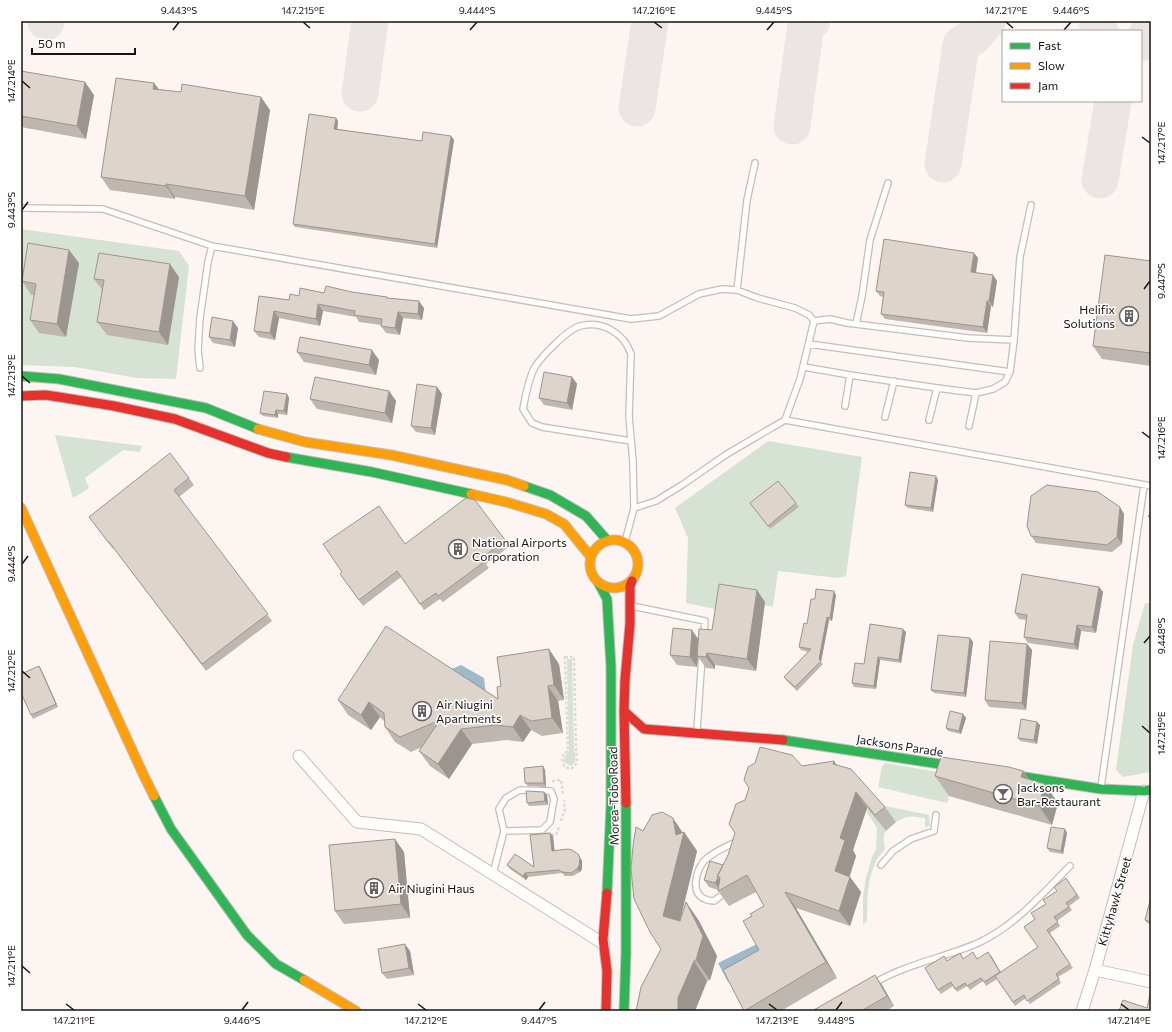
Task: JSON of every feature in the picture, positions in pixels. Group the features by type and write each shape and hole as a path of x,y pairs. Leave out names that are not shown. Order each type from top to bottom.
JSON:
{"main road":[{"path":"21,376 58,379 206,408 257,429 305,442 392,455 507,480 550,495 586,516 607,540"},
{"path":"21,396 45,395 156,414 175,419 268,453 372,472 506,502 546,514 564,524 591,557"},
{"path":"21,508 144,776 171,829 247,935 276,964 356,1011"},
{"path":"616,539 633,547 639,564 637,573 632,581 625,586 616,589 608,588 600,584 593,577 590,567 591,557 597,547 607,540 616,539"},
{"name":"Morea-Tobo Road","path":"624,1011 626,953 626,830 624,711 630,624 630,586 632,581"},
{"name":"Morea-Tobo Road","path":"600,584 607,599 611,674 611,804 608,875 603,939 607,971 606,1011"},
{"path":"624,711 639,734 624,749"},
{"name":"Jacksons Parade","path":"639,734 696,732 784,739 968,768"},
{"path":"999,773 1101,789 1148,791"}],"street":[{"path":"299,756 357,822 421,829 604,944"},
{"name":"Kittyhawk Street","path":"1082,1011 1148,791"},
{"path":"1095,970 1151,982"}],"lane":[{"path":"737,290 747,200 755,163"},
{"path":"856,324 862,296 870,240 888,183"},
{"path":"804,367 976,393 993,389 1006,382 1010,372 1014,340 1020,257 1031,205"},
{"path":"21,208 103,209 212,246 631,320 659,316 699,294 722,289 737,290 758,298 795,308 809,315 814,320 830,319 856,324 968,338 1014,340"},
{"path":"200,368 198,350 200,318 208,262 212,246"},
{"path":"634,508 656,501 727,454 785,420 804,367 814,320"},
{"path":"625,542 634,508 632,441 629,416 631,354 628,346 621,337 611,330 603,326 578,326 557,341 534,368 526,392 523,409 532,423 542,427 632,441"},
{"path":"809,344 1010,372"},
{"path":"845,406 850,375"},
{"path":"885,417 894,381"},
{"path":"929,420 938,388"},
{"path":"969,426 976,393"},
{"path":"785,420 1151,486"},
{"path":"1101,789 1144,485"},
{"path":"629,606 705,621 703,645"},
{"path":"696,732 703,653"},
{"path":"492,874 504,831 499,809 506,798 520,790 551,791 554,799 550,822 542,830 504,831"},
{"path":"881,865 893,851 911,839 934,831 936,815"},
{"path":"728,882 722,895 714,901 705,900 698,894 696,888 697,875 704,862 716,851 736,845 735,835"},
{"path":"870,985 898,970 956,952 980,942 1004,928 1034,903 1070,866"}],"path":[{"path":"565,657 574,657 576,750 578,758 577,763 573,768 570,769 564,766 562,759 564,754 568,751 565,657"}],"green space":[{"path":"21,229 179,251 189,266 176,379 137,378 75,367 21,365"},
{"path":"55,435 142,446 140,452 123,450 85,478 89,488 73,498"},
{"path":"768,441 862,457 846,576 838,578 778,571 773,607 728,597 725,611 686,603 688,538 675,508"},
{"path":"1145,603 1151,604 1151,772 1123,777 1116,770 1133,645"},
{"path":"567,659 572,659 575,756 573,765 570,766 564,762 569,751"},
{"path":"885,763 955,775 947,803 878,787 882,766"},
{"path":"880,805 929,815 930,826 925,827 925,818 917,817 907,817 896,822"},
{"path":"869,810 886,831 884,837 885,849 877,859 869,881 867,921 863,924 863,897 866,878 876,849 877,828 866,811"}],"water":[{"path":"461,665 484,678 486,695 447,671"},
{"path":"757,944 766,963 728,982 718,963"}],"building":[{"path":"21,71 85,82 77,126 21,116"},
{"path":"116,78 154,83 153,89 181,92 182,84 261,97 245,196 166,184 166,186 101,177"},
{"path":"309,114 336,118 334,129 422,141 423,132 451,136 435,244 293,224"},
{"path":"884,239 974,253 971,272 993,275 983,327 881,314 884,292 876,291"},
{"path":"28,243 69,250 57,324 30,320 36,284 22,281"},
{"path":"99,253 170,264 159,332 97,322 104,280 94,279"},
{"name":"Helifix Solutions","path":"1105,255 1151,261 1151,353 1093,346"},
{"path":"326,286 387,298 419,301 418,314 398,312 395,328 381,326 382,319 354,315 355,311 318,304 316,319 274,311 270,333 254,331 259,296 289,300 290,294 299,296 300,288 324,293"},
{"path":"212,317 233,321 230,340 209,337"},
{"path":"300,337 372,350 369,365 297,352"},
{"path":"544,372 572,377 567,403 539,398"},
{"path":"315,377 389,391 385,413 310,399"},
{"path":"417,384 437,387 431,428 411,426"},
{"path":"264,391 287,394 284,411 276,410 275,415 260,413"},
{"path":"170,453 189,478 174,490 268,614 202,664 89,517"},
{"path":"910,472 936,476 931,508 905,505"},
{"path":"778,481 796,503 768,526 750,503"},
{"path":"1047,485 1098,492 1120,507 1117,537 1107,545 1031,536 1027,526 1031,496"},
{"path":"466,498 475,500 505,540 482,558 484,562 438,596 436,593 420,604 397,571 359,600 340,574 342,572 323,544 379,506 405,544"},
{"path":"1022,574 1099,587 1092,627 1077,625 1074,644 1024,637 1027,615 1015,613"},
{"path":"719,584 757,590 747,659 707,653 706,657 697,656 699,629 712,630"},
{"path":"816,589 834,591 830,618 827,617 819,659 821,661 795,687 784,677 811,649 799,647 804,623 807,624 811,599 815,599"},
{"path":"870,624 903,629 899,660 878,657 874,686 852,683 855,663 864,664"},
{"path":"386,626 498,699 497,687 501,686 497,657 549,649 554,685 548,686 552,718 531,721 520,715 513,727 496,725 461,729 438,764 419,751 440,720 400,737 385,727 384,713 369,702 361,715 338,700"},
{"path":"673,628 692,630 690,657 670,655"},
{"path":"938,635 970,638 964,693 931,690"},
{"path":"990,641 1027,644 1022,703 985,700"},
{"path":"39,666 56,704 31,715 21,693 21,674"},
{"path":"950,711 963,714 959,731 946,728"},
{"path":"1021,719 1037,722 1034,740 1018,738"},
{"path":"760,747 792,755 802,766 834,761 833,764 851,769 885,807 875,815 856,792 840,838 845,840 835,871 850,877 839,911 785,892 826,962 744,1011 723,970 759,950 743,921 752,916 750,914 764,906 747,875 718,891 720,877 717,877 728,855 735,833 729,824 736,804 745,800 749,788 744,780 748,767 755,763"},
{"path":"941,757 1009,767 1023,771 1021,777 1045,784 1039,806 935,776"},
{"path":"543,766 544,783 525,783 524,768"},
{"path":"526,791 544,792 545,801 527,803"},
{"path":"662,812 673,818 676,835 684,832 663,916 680,921 686,902 703,936 696,960 694,961 678,998 678,1011 636,1011 641,987 661,949 650,932 634,899 631,869 633,846 636,827 643,831 652,815"},
{"path":"1051,827 1065,829 1061,851 1047,848"},
{"path":"550,833 552,851 568,849 578,854 580,858 577,869 571,873 562,872 559,870 525,873 523,876 507,865 515,854 534,867 530,835"},
{"name":"Air Niugini Haus","path":"395,839 401,904 335,911 329,845"},
{"path":"710,861 723,865 715,883 704,880"},
{"path":"1066,878 1077,895 1066,903 1069,907 1054,917 1058,922 1047,930 1070,964 1056,974 1059,979 1027,1001 1024,995 1013,1002 995,976 1038,947 1024,927 1035,919 1031,913 1046,904 1043,900 1057,891 1054,887"},
{"path":"1151,897 1151,922 1145,920"},
{"path":"405,944 409,968 382,973 378,949"},
{"path":"973,952 977,959 988,952 1000,972 984,982 981,978 967,986 965,983 955,989 951,982 938,990 925,968 944,956 947,961 960,953 963,959"},
{"path":"875,975 887,996 861,1011 812,1011"},
{"path":"1151,990 1151,1011 1119,1011 1123,1000 1147,1008"}],"taxiway":[{"path":"360,93 370,21"},
{"path":"637,108 650,21"},
{"path":"792,126 806,24 812,21"},
{"path":"943,164 961,45 973,37 987,21"},
{"path":"1097,21 1100,30"},
{"path":"1142,42 1151,28"},
{"path":"1100,180 1113,102"}],"traffic: fast":[{"path":"21,376 59,379 206,408 258,429"},
{"path":"286,457 372,472 471,494"},
{"path":"524,486 550,495 586,516 607,540"},
{"path":"599,584 607,599 611,667 611,804 607,893"},
{"path":"783,740 959,767"},
{"path":"1006,774 1101,789 1151,790"},
{"path":"154,796 171,829 247,935 276,964 304,980"},
{"path":"624,1011 626,953 626,803"}],"traffic: slow":[{"path":"258,429 305,442 391,455 507,480 524,486"},
{"path":"471,494 506,502 546,514 564,524 591,557"},
{"path":"21,508 154,796"},
{"path":"609,540 619,540 628,544 634,550 637,555 638,564 637,573 628,584 619,588 609,588 600,584 594,578 590,569 590,559 594,550 600,544 609,540"},
{"path":"304,980 356,1011"}],"traffic: jam":[{"path":"21,396 45,395 59,397 114,406 175,419 268,453 286,457"},
{"path":"626,803 624,711 630,624 630,586 632,581"},
{"path":"624,711 644,729 783,740"},
{"path":"606,1011 607,971 603,939 607,893"}],"place":[{"name":"Helifix Solutions","path":"1129,316"},
{"name":"National Airports Corporation","path":"458,549"},
{"name":"Air Niugini Apartments","path":"422,711"},
{"name":"Jacksons Bar-Restaurant","path":"1003,794"},
{"name":"Air Niugini Haus","path":"374,888"}]}
